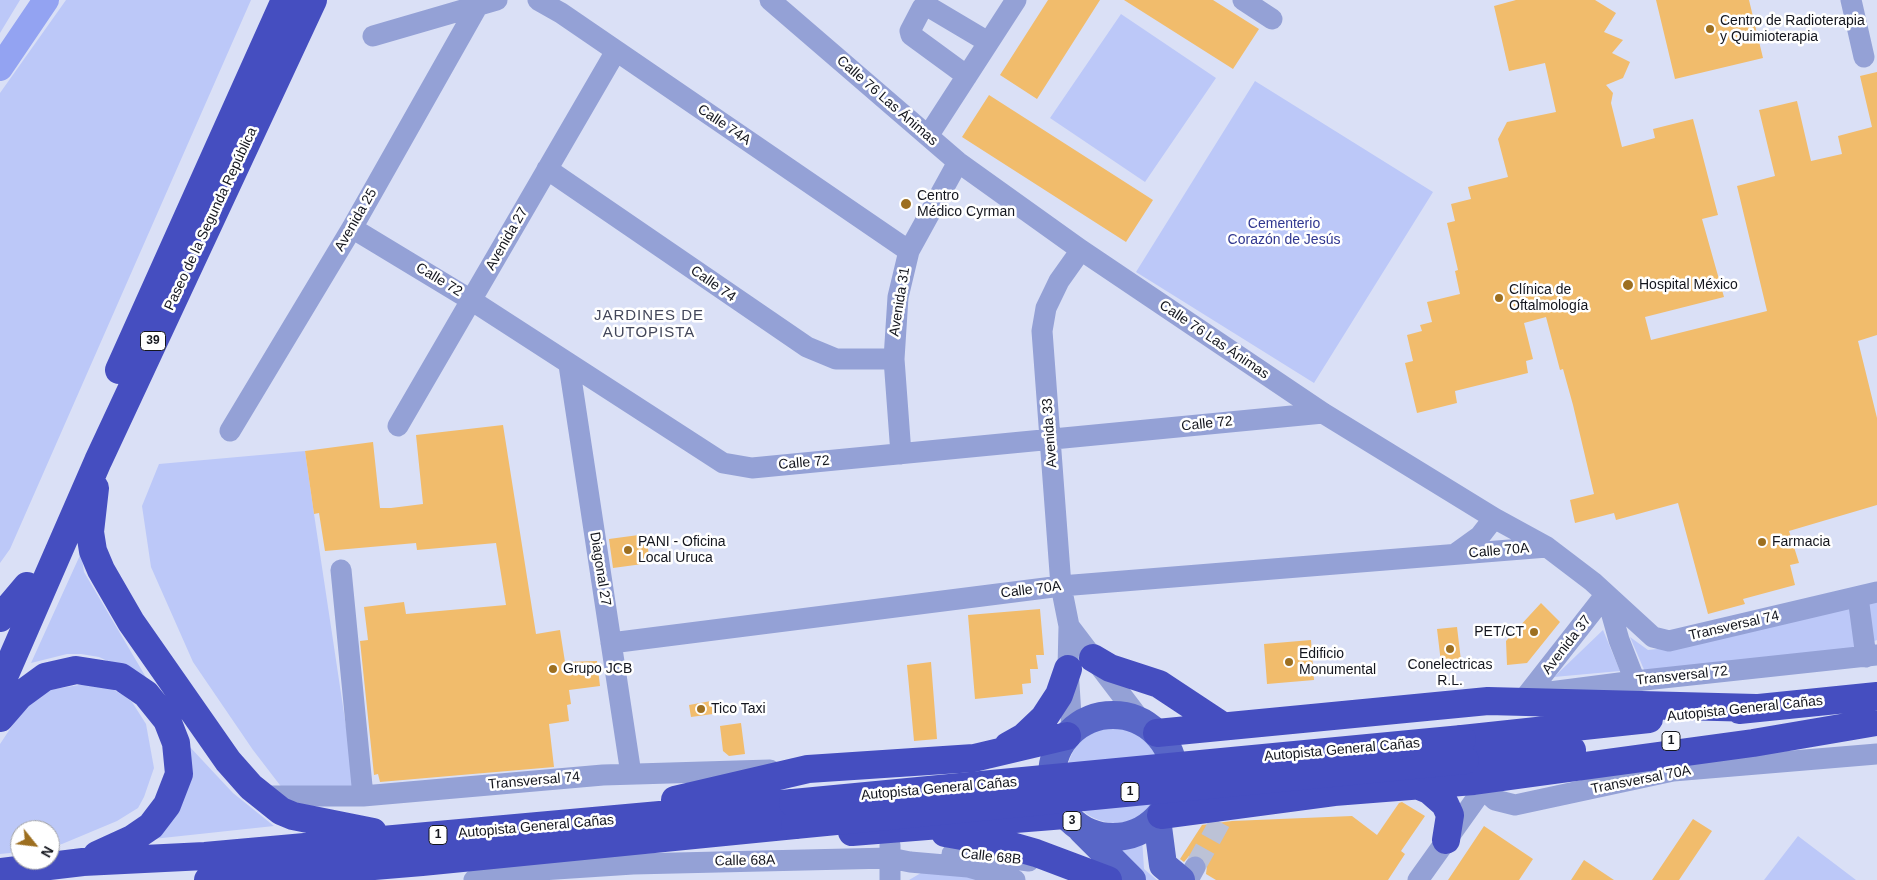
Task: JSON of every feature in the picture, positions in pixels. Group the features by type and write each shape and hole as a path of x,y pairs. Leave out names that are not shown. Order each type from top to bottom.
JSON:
{"highway":[{"name":"Paseo de la Segunda República","path":"0,648 122,364 285,0"},
{"name":"Paseo de la Segunda República","path":"0,686 98,461 313,0"},
{"path":"98,461 90,532 93,551 100,570 131,622 228,761 260,796 281,811 293,816 404,838"},
{"path":"0,618 27,586"},
{"path":"1093,658 1110,668 1159,684 1221,725"},
{"path":"1000,751 1024,737 1044,718 1059,695 1068,669"},
{"path":"0,718 19,696 45,677 76,670 121,677 146,694 167,720 176,743 179,774 166,805 151,826 132,839 83,862"},
{"path":"1150,727 1251,723 1488,701 1756,708"},
{"name":"Autopista General Cañas","path":"1471,767 1756,708 1877,713"},
{"name":"Autopista General Cañas","path":"208,880 239,879 577,835 794,814 1471,767 1877,713"},
{"path":"1251,723 1240,732 1233,744 1230,758 1233,772 1239,784 1250,794 1262,800"},
{"path":"577,835 808,769 974,758 1069,733"},
{"path":"974,758 987,780 988,791 982,811 974,820"},
{"path":"1159,817 1224,813 1262,800 1417,785 1471,767"},
{"path":"1417,785 1429,790 1445,804 1450,815 1446,840"},
{"path":"577,835 902,828 974,820 1073,822"},
{"path":"902,828 1001,843 1100,876"},
{"name":"Autopista General Cañas","path":"0,872 83,862 205,856 404,838 577,835"}],"main road":[{"path":"1069,733 1088,720 1106,715 1125,716 1150,727 1168,747 1174,764 1174,782 1170,799 1159,817 1163,865 1188,876"},
{"name":"3","path":"1069,733 1056,754 1052,775 1053,789 1073,822 1132,880"},
{"name":"3","path":"1073,822 1100,836 1120,837 1140,832 1159,817"}],"street":[{"name":"Calle 74A","path":"538,0 561,13 909,251"},
{"path":"928,136 1016,0"},
{"path":"1243,0 1272,19"},
{"path":"1851,0 1864,58"},
{"path":"373,36 487,4"},
{"name":"Avenida 25","path":"230,431 487,4"},
{"name":"Calle 76 Las Ánimas","path":"780,4 958,162 1081,250 1323,413 1494,518 1547,546 1572,564 1606,594"},
{"path":"967,76 911,35 910,31 922,8 929,7 988,42"},
{"name":"Avenida 27","path":"398,426 616,51"},
{"name":"Avenida 31","path":"901,454 894,359 898,297 909,251 958,162"},
{"name":"Calle 74","path":"547,169 807,347 836,359 894,359"},
{"name":"Calle 72","path":"352,228 471,300 723,463 752,468 1323,413"},
{"name":"Avenida 33","path":"1069,733 1069,626 1061,586 1042,331 1046,308 1058,281 1081,250"},
{"name":"Diagonal 27","path":"569,365 631,774"},
{"name":"Calle 70A","path":"1452,555 1470,545 1494,518"},
{"name":"Calle 70A","path":"611,643 1061,586 1547,546"},
{"path":"341,570 363,796"},
{"path":"1606,594 1619,640 1635,681"},
{"name":"Transversal 74","path":"1606,594 1653,637 1669,641 1868,595"},
{"name":"Avenida 37","path":"1527,695 1606,594"},
{"path":"1868,595 1871,656"},
{"name":"Avenida 33","path":"1069,626 1150,727"},
{"name":"Transversal 72","path":"1488,701 1635,681 1871,656"},
{"name":"Transversal 70A","path":"1471,767 1495,800 1514,805 1673,771 1877,754"},
{"path":"1418,880 1446,840 1471,767"},
{"name":"Transversal 74","path":"260,796 363,796 631,774 808,769"},
{"path":"890,880 890,858 902,828"},
{"name":"Calle 68B","path":"890,858 918,853 976,854 1100,876"},
{"name":"Calle 68A","path":"474,880 495,873 633,864 890,858 910,862 968,867 1015,880"}],"green space":[{"path":"0,0 20,0 0,33"},
{"path":"66,0 251,0 10,549 0,563 0,93"},
{"path":"1121,14 1216,78 1145,182 1050,118"},
{"name":"Cementerio Corazón de Jesús","path":"1255,81 1433,192 1314,383 1136,272"},
{"path":"305,451 356,793 286,793 253,750 193,662 151,567 142,506 159,464"},
{"path":"81,553 84,572 157,696 116,665 99,657 67,654 31,663"},
{"path":"1877,598 1877,640 1859,647 1645,672 1630,637 1648,650 1685,646"},
{"path":"1603,630 1620,671 1554,677"},
{"path":"85,684 112,689 123,695 132,702 146,724 154,768 138,808 117,821 60,844 60,820 10,820 10,853 0,854 0,744 24,708 49,690"},
{"path":"1115,727 1133,731 1149,741 1159,757 1163,775 1159,793 1149,809 1133,819 1115,823 1097,819 1081,809 1071,793 1067,775 1071,757 1081,741 1097,731"},
{"path":"189,746 233,793 274,826 153,839"},
{"path":"1798,836 1856,880 1764,880"},
{"path":"1142,838 1144,869 1157,880 1144,880 1116,855"},
{"path":"926,870 991,880 909,880"}],"building":[{"path":"1048,0 1100,0 1037,99 1000,75"},
{"path":"1124,0 1213,0 1259,29 1233,69"},
{"path":"1516,0 1595,0 1616,13 1604,32 1623,40 1612,53 1630,62 1623,78 1606,85 1613,93 1611,103 1622,147 1655,138 1653,129 1693,119 1718,215 1702,219 1724,297 1645,317 1651,340 1767,311 1737,186 1775,176 1759,110 1797,101 1811,161 1842,154 1838,136 1872,127 1860,76 1877,72 1877,335 1858,341 1877,418 1877,505 1789,531 1799,563 1790,565 1795,585 1743,599 1745,604 1708,614 1678,503 1616,520 1614,513 1575,523 1570,500 1594,494 1573,405 1563,369 1560,370 1546,317 1524,323 1533,359 1526,361 1528,373 1455,391 1457,403 1417,413 1405,363 1413,361 1407,335 1422,331 1420,325 1432,322 1427,302 1460,294 1455,271 1458,270 1447,223 1455,221 1451,204 1471,199 1468,187 1508,177 1498,139 1507,122 1556,112 1545,63 1509,71 1494,6"},
{"name":"Centro de Radioterapia y Quimioterapia","path":"1656,0 1749,0 1763,58 1675,79"},
{"path":"989,95 1153,200 1126,242 962,137"},
{"path":"503,425 536,634 560,630 565,662 597,661 600,686 569,690 571,704 567,705 569,721 549,724 554,767 380,782 378,774 374,775 360,641 368,640 364,607 404,602 406,614 506,605 496,543 417,550 416,543 325,551 319,513 314,514 305,451 373,442 380,508 423,504 416,435"},
{"path":"646,534 650,563 613,568 609,539"},
{"name":"PET/CT","path":"1541,603 1560,622 1527,663 1507,665 1506,641"},
{"path":"1040,609 1044,655 1036,655 1038,669 1030,669 1031,683 1022,684 1023,694 975,699 968,615"},
{"name":"Conelectricas R.L.","path":"1457,627 1462,669 1442,671 1437,629"},
{"name":"Edificio Monumental","path":"1311,640 1314,680 1267,684 1264,644"},
{"path":"931,662 937,739 914,741 907,665"},
{"name":"Tico Taxi","path":"711,701 713,714 691,717 689,705"},
{"path":"741,723 745,754 729,756 723,751 720,726"},
{"path":"1402,802 1425,816 1401,851 1405,854 1388,880 1216,880 1206,874 1207,866 1201,856 1189,856 1184,862 1180,859 1202,825 1232,821 1352,816 1377,835 1399,803"},
{"path":"1693,819 1712,831 1679,880 1652,880"},
{"path":"1484,826 1533,859 1519,880 1448,880"},
{"path":"1584,860 1614,880 1571,880"}],"waterway":[{"path":"0,68 46,0"}],"tunnel":[{"path":"1195,867 1220,822"}],"place":[{"name":"Centro de Radioterapia y Quimioterapia","path":"1710,29"},
{"name":"Centro Médico Cyrman","path":"906,204"},
{"name":"Hospital México","path":"1628,285"},
{"name":"Clínica de Oftalmología","path":"1499,298"},
{"name":"Farmacia","path":"1762,542"},
{"name":"PANI - Oficina Local Uruca","path":"628,550"},
{"name":"PET/CT","path":"1534,632"},
{"name":"Conelectricas R.L.","path":"1450,649"},
{"name":"Edificio Monumental","path":"1289,662"},
{"name":"Grupo JCB","path":"553,669"},
{"name":"Tico Taxi","path":"701,709"}],"district":[{"name":"JARDINES DE AUTOPISTA","path":"649,324"}]}
